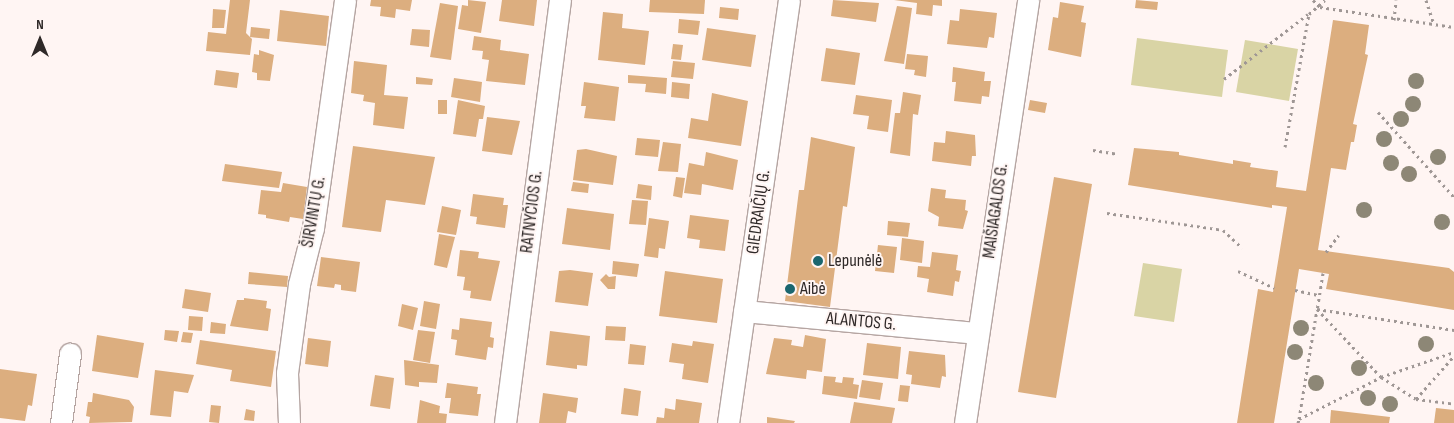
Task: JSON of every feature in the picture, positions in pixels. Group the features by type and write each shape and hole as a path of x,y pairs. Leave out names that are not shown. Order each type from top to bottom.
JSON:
{"street":[{"name":"ŠIRVINTŲ G.","path":"289,423 287,373 299,284 313,228 345,0"},
{"name":"RATNYČIOS G.","path":"505,423 560,0"},
{"name":"GIEDRAIČIŲ G.","path":"728,423 789,0"},
{"name":"MAIŠIAGALOS G.","path":"965,423 1028,0"},
{"name":"ALANTOS G.","path":"744,311 978,333"},
{"path":"61,423 70,354"}],"path":[{"path":"1313,0 1317,4 1394,20 1454,27"},
{"path":"1224,79 1309,14 1317,4 1325,0"},
{"path":"1394,20 1396,0"},
{"path":"1426,0 1434,24"},
{"path":"1285,147 1309,14"},
{"path":"1378,112 1454,197"},
{"path":"1093,150 1117,154"},
{"path":"1108,213 1223,230 1242,248"},
{"path":"1326,252 1339,235"},
{"path":"1238,272 1274,288"},
{"path":"1299,421 1323,272"},
{"path":"1295,290 1319,294"},
{"path":"1317,309 1454,330"},
{"path":"1317,309 1381,377 1416,399 1454,404"},
{"path":"1299,421 1381,377 1454,354"},
{"path":"1416,399 1454,354"}],"shaded area":[{"path":"1137,38 1228,50 1222,97 1131,85"},
{"path":"1245,40 1298,49 1289,101 1236,92"},
{"path":"1143,263 1182,269 1174,322 1134,316"}],"building":[{"path":"230,0 250,0 246,33 252,39 250,55 206,51 208,32 226,34"},
{"path":"371,0 412,0 410,11 396,9 395,18 380,16 381,7 370,6"},
{"path":"468,0 486,2 481,33 458,29 462,5 468,6"},
{"path":"502,0 537,0 534,26 499,21"},
{"path":"650,0 705,0 704,14 649,12"},
{"path":"833,0 879,3 876,22 831,16"},
{"path":"894,0 942,0 942,6 933,5 932,16 916,14 917,3"},
{"path":"1136,0 1158,2 1157,10 1135,8"},
{"path":"1060,2 1084,6 1081,22 1086,23 1081,57 1048,50 1053,17 1058,18"},
{"path":"440,3 458,6 451,60 430,57"},
{"path":"897,6 912,8 904,64 884,61"},
{"path":"720,7 739,9 738,20 719,18"},
{"path":"213,9 226,10 224,28 212,28"},
{"path":"960,9 997,13 994,38 989,37 987,48 947,44 950,20 959,21"},
{"path":"280,10 329,16 326,46 277,41"},
{"path":"603,12 623,14 622,28 649,31 645,65 598,60"},
{"path":"679,19 700,21 698,35 678,33"},
{"path":"1333,20 1369,25 1365,54 1368,55 1353,124 1357,125 1354,142 1351,142 1346,170 1331,168 1318,250 1449,268 1454,272 1454,310 1326,289 1329,274 1299,269 1274,423 1237,423 1258,289 1273,292 1287,207 1272,205 1272,208 1128,185 1134,148 1179,152 1179,155 1233,164 1233,160 1251,163 1250,167 1278,171 1276,187 1306,191"},
{"path":"251,27 270,29 269,39 250,37"},
{"path":"707,28 756,35 751,67 702,60"},
{"path":"412,29 430,30 429,47 410,45"},
{"path":"474,36 501,40 500,50 529,54 525,85 486,81 489,60 482,59 483,51 472,50"},
{"path":"673,44 683,45 681,60 671,59"},
{"path":"826,48 860,53 855,85 821,81"},
{"path":"259,50 274,55 270,81 257,80 257,73 252,72 254,54 259,55"},
{"path":"907,54 928,56 926,77 914,75 915,70 905,69"},
{"path":"354,61 387,65 384,95 408,97 404,129 373,125 375,103 363,101 364,95 351,93"},
{"path":"673,61 695,63 693,79 671,77"},
{"path":"953,67 985,72 984,81 991,81 989,97 982,96 981,104 954,101 956,82 952,82"},
{"path":"216,70 239,73 237,88 214,85"},
{"path":"628,75 667,78 666,94 645,92 646,84 628,83"},
{"path":"416,77 433,79 432,85 416,84"},
{"path":"454,78 482,82 480,102 451,97"},
{"path":"584,82 619,87 615,121 584,118 586,106 581,106"},
{"path":"672,82 690,84 689,99 671,97"},
{"path":"903,92 921,95 918,115 913,114 910,156 890,153 895,113 900,113"},
{"path":"712,93 748,101 741,146 688,138 691,118 708,121"},
{"path":"856,95 892,100 888,132 867,129 869,116 853,114"},
{"path":"438,100 447,100 447,114 438,114"},
{"path":"458,100 485,106 483,119 479,119 476,137 453,134"},
{"path":"1030,100 1047,103 1045,113 1028,110"},
{"path":"487,117 520,121 512,155 482,151"},
{"path":"946,131 975,135 976,156 972,156 971,166 932,161 934,142 945,143"},
{"path":"811,137 855,147 847,207 843,206 830,307 785,301 799,190 804,190"},
{"path":"637,138 660,140 658,157 635,155"},
{"path":"663,142 681,144 678,172 658,171"},
{"path":"353,146 435,157 425,205 386,200 381,232 342,227"},
{"path":"586,149 617,156 613,185 573,180 577,150"},
{"path":"706,152 738,160 733,190 702,184 701,195 684,193 689,163 704,166"},
{"path":"225,164 282,172 279,188 222,181"},
{"path":"676,177 685,178 682,198 673,196"},
{"path":"1054,177 1092,184 1056,398 1018,392"},
{"path":"573,182 589,184 588,193 571,191"},
{"path":"283,183 307,187 303,219 290,217 289,222 266,218 266,215 258,214 261,190 281,192"},
{"path":"638,184 652,186 651,200 636,198"},
{"path":"931,188 946,190 945,198 966,200 965,210 968,211 963,229 938,226 939,217 928,211"},
{"path":"473,194 504,198 503,205 508,205 505,228 476,224 477,217 470,216"},
{"path":"632,200 648,201 646,225 629,224"},
{"path":"442,206 461,210 456,235 437,232"},
{"path":"567,208 614,214 610,250 562,244"},
{"path":"690,215 729,220 725,251 699,248 700,240 687,238"},
{"path":"649,218 669,221 665,249 659,248 658,258 644,256"},
{"path":"888,221 910,223 908,237 887,235"},
{"path":"439,234 455,237 447,268 434,265"},
{"path":"902,238 924,241 922,263 900,260"},
{"path":"878,245 897,247 894,273 875,271"},
{"path":"460,250 479,252 478,258 500,261 491,301 470,298 471,291 463,290 465,277 457,276"},
{"path":"932,252 958,255 956,270 961,271 959,282 955,281 953,296 927,292 929,279 917,277 918,266 930,267"},
{"path":"321,257 360,262 356,292 341,290 341,285 335,284 334,288 317,286"},
{"path":"613,261 639,264 637,277 612,274"},
{"path":"570,270 593,273 588,306 555,302 559,271"},
{"path":"665,271 723,279 717,323 659,316"},
{"path":"249,272 288,276 287,287 248,284"},
{"path":"606,274 609,277 616,276 615,289 608,289 600,280"},
{"path":"185,289 211,293 208,312 182,308"},
{"path":"244,298 267,301 266,308 271,309 268,331 230,326 237,300 244,300"},
{"path":"424,301 440,304 436,329 420,326"},
{"path":"402,304 418,308 413,330 398,326"},
{"path":"189,316 203,317 202,331 188,330"},
{"path":"460,318 492,322 490,337 494,338 493,348 488,347 486,360 455,355 457,340 451,339 452,329 459,330"},
{"path":"211,322 226,324 225,334 210,333"},
{"path":"606,326 626,327 625,341 605,340"},
{"path":"165,330 179,331 177,342 164,340"},
{"path":"418,330 435,332 430,363 413,360"},
{"path":"550,331 590,336 587,366 577,365 577,369 546,365"},
{"path":"183,332 193,333 191,343 181,342"},
{"path":"97,335 144,343 138,378 92,371"},
{"path":"805,335 826,339 822,372 807,370 806,379 766,374 774,338 792,340 791,345 803,347"},
{"path":"308,338 331,341 328,367 305,364"},
{"path":"200,340 276,351 271,387 230,381 232,370 196,364"},
{"path":"693,341 714,344 708,383 682,379 684,364 669,362 672,343 692,346"},
{"path":"867,343 901,347 898,379 863,375"},
{"path":"630,344 646,346 644,365 628,364"},
{"path":"909,351 945,355 946,377 942,376 940,388 911,384 912,375 906,374"},
{"path":"404,360 439,365 437,383 419,382 419,387 405,385"},
{"path":"0,369 37,374 32,406 28,405 25,421 0,418"},
{"path":"155,370 194,375 188,393 174,391 171,417 150,415"},
{"path":"375,375 394,378 390,409 370,406"},
{"path":"824,376 836,377 835,382 842,383 843,377 854,378 853,384 859,385 857,399 822,394"},
{"path":"862,380 883,383 880,400 859,397"},
{"path":"447,383 478,387 477,394 481,394 478,416 449,413 451,398 445,398"},
{"path":"900,385 910,386 908,402 898,401"},
{"path":"624,388 641,391 638,416 621,414"},
{"path":"93,393 129,400 134,407 132,422 89,423 90,417 86,416 88,402 92,402"},
{"path":"543,393 578,398 576,413 568,411 566,423 539,423"},
{"path":"676,399 702,403 699,423 656,423 657,417 664,418 665,408 675,410"},
{"path":"420,400 440,406 439,413 447,414 446,423 417,423"},
{"path":"854,402 895,408 892,423 850,423"},
{"path":"211,405 221,406 219,423 209,422"},
{"path":"1436,408 1454,410 1454,423 1434,423"},
{"path":"246,409 255,411 254,421 244,420"},
{"path":"1331,410 1390,417 1389,423 1330,423"},
{"path":"767,417 795,421 794,423 767,423"}],"place":[{"name":"Lepunėlė","path":"818,261"},
{"name":"Aibė","path":"790,289"}]}
